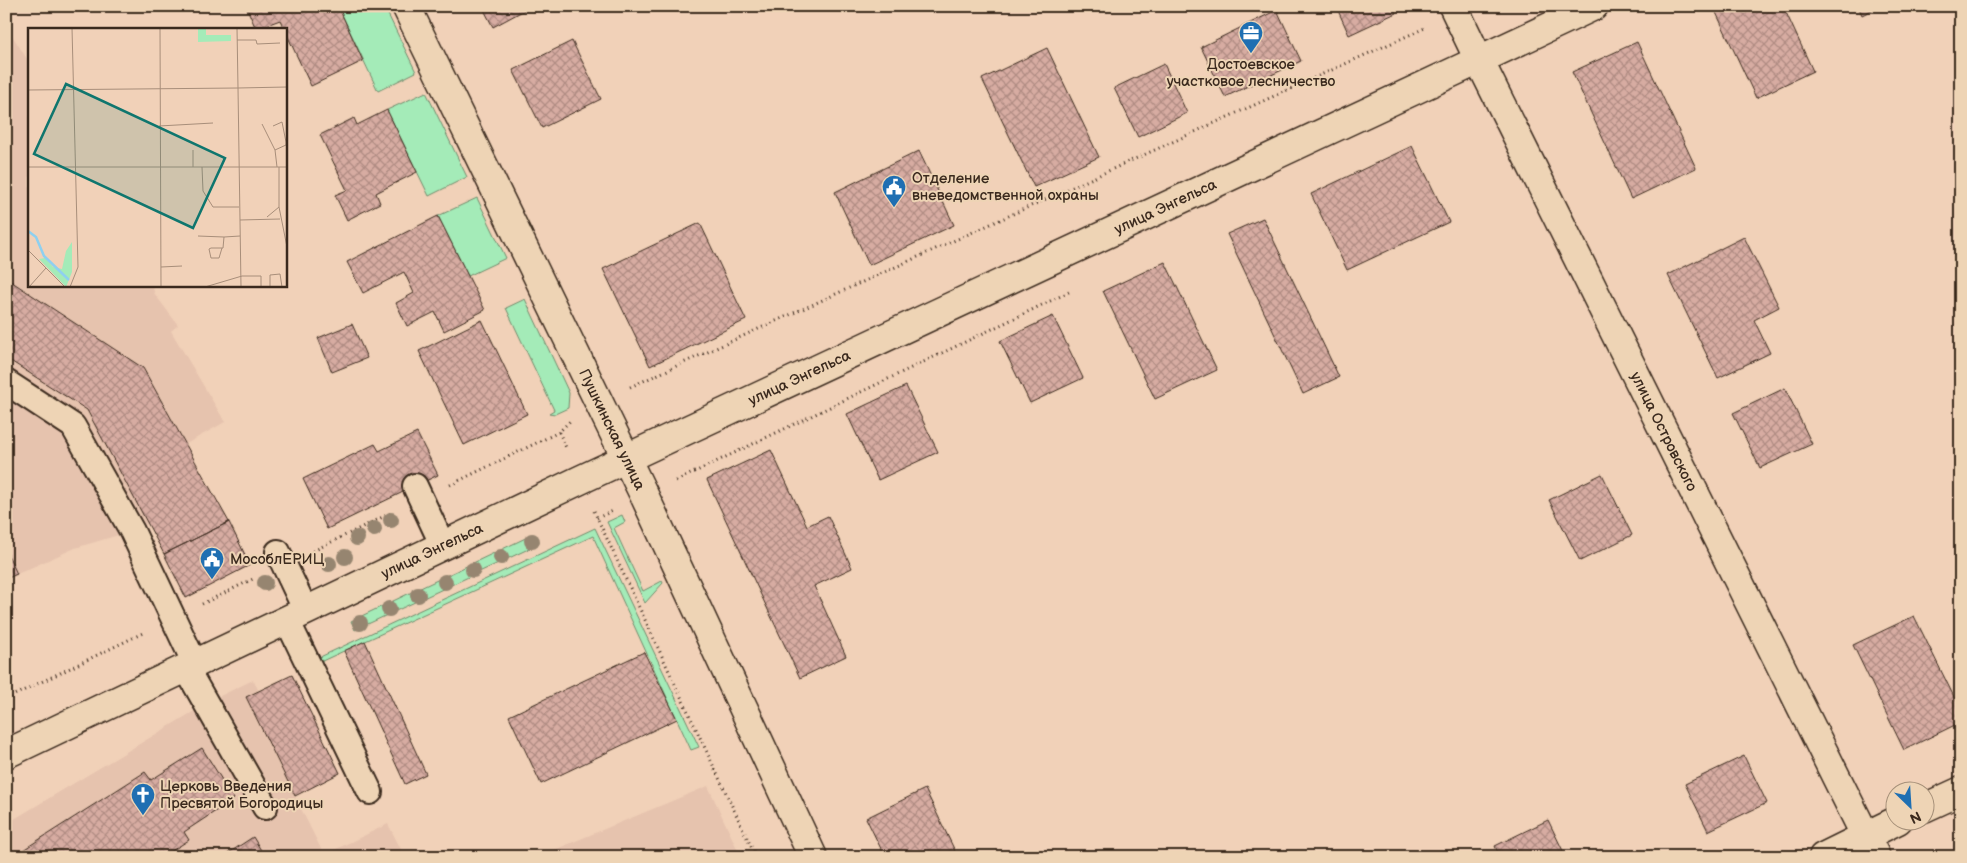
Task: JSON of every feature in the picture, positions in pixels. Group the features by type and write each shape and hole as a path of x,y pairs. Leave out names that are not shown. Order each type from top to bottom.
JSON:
{"street":[{"name":"Пушкинская улица","path":"406,6 626,459 813,857"},
{"name":"улица Энгельса","path":"6,754 626,459 1594,6"},
{"name":"улица Островского","path":"1455,10 1871,846"},
{"path":"1934,803 1961,791"},
{"path":"1823,857 1871,846 1888,830"}],"lane":[{"path":"6,382 74,426 132,531 173,618 190,666 265,807"},
{"path":"418,492 443,546"},
{"path":"281,559 296,616 370,792"}],"path":[{"path":"629,387 1455,10"},
{"path":"6,699 173,618 281,559 418,492 559,432 571,420"},
{"path":"601,525 756,857"}],"shaded area":[{"path":"6,26 28,60 28,286 153,286 154,293 178,325 171,331 225,422 186,444 229,522 250,565 186,598 149,523 132,531 75,548 6,579"},
{"path":"253,680 259,691 246,698 324,855 388,824 405,857 6,857 6,824 216,698"},
{"path":"708,786 741,857 557,857 554,850"}],"green space":[{"path":"338,6 384,6 416,72 378,91"},
{"path":"426,92 467,177 429,196 387,110"},
{"path":"477,198 506,258 468,276 438,216"},
{"path":"525,299 569,393 568,408 555,414 549,413 554,410 506,308"},
{"path":"622,515 625,522 614,528 643,591 662,581 663,583 645,603 607,522"},
{"path":"595,528 699,747 691,750 593,536 320,662 318,658"},
{"path":"534,534 539,544 355,630 351,621"}],"building":[{"path":"246,6 338,6 363,61 311,86 286,33 286,28 284,28 280,20 256,28"},
{"path":"482,6 532,6 493,27"},
{"path":"1336,6 1393,6 1396,13 1349,35"},
{"path":"1713,6 1783,6 1813,71 1756,98"},
{"path":"1858,6 1880,6 1862,15"},
{"name":"Достоевское участковое лесничество","path":"1277,10 1301,61 1225,97 1201,47"},
{"path":"572,41 601,99 542,128 513,70"},
{"path":"1637,42 1696,168 1631,199 1572,72"},
{"path":"1047,48 1099,157 1034,187 982,79"},
{"path":"1164,64 1187,113 1138,137 1114,88"},
{"path":"387,110 417,172 376,193 380,203 347,220 335,195 347,190 320,135 354,118 357,125"},
{"path":"1412,146 1449,222 1347,270 1311,194"},
{"name":"Отделение вневедомственной охраны","path":"919,151 954,225 869,265 835,192"},
{"path":"438,216 485,310 444,331 435,312 407,326 396,303 414,293 404,272 363,293 347,262"},
{"path":"1263,218 1339,377 1303,394 1227,234"},
{"path":"700,223 746,320 650,366 603,269"},
{"path":"1744,237 1779,307 1754,320 1770,353 1718,378 1668,275"},
{"path":"1165,262 1217,370 1155,399 1103,291"},
{"path":"6,278 143,368 229,522 164,554 87,410 6,358"},
{"path":"1053,316 1083,378 1030,403 1000,341"},
{"path":"482,320 527,414 464,445 419,351"},
{"path":"352,324 367,358 332,372 318,338"},
{"path":"906,386 938,452 878,480 847,414"},
{"path":"1785,388 1812,444 1760,468 1733,413"},
{"path":"417,433 438,475 327,529 303,479 375,444 379,451"},
{"path":"771,450 807,526 828,516 852,568 814,586 846,656 800,678 707,480"},
{"path":"1602,474 1632,535 1580,561 1549,500"},
{"path":"229,522 250,565 186,598 164,554"},
{"path":"6,550 17,574 6,579"},
{"path":"1914,616 1961,711 1961,722 1904,750 1853,645"},
{"path":"365,641 426,774 405,784 344,651"},
{"path":"644,652 677,719 541,784 509,716"},
{"path":"292,675 340,773 295,796 246,697"},
{"name":"Церковь Введения Пресвятой Богородицы","path":"202,748 234,799 184,832 189,840 162,857 12,857 145,772 151,780"},
{"path":"1744,756 1767,803 1708,831 1685,784"},
{"path":"925,789 955,851 942,857 885,857 866,818"},
{"path":"1548,820 1566,857 1500,857 1495,846"},
{"path":"253,837 265,857 224,856"}],"place":[{"name":"Достоевское участковое лесничество","path":"1251,54"},
{"name":"Отделение вневедомственной охраны","path":"894,208"},
{"name":"МособлЕРИЦ","path":"212,580"},
{"name":"Церковь Введения Пресвятой Богородицы","path":"143,816"}]}
